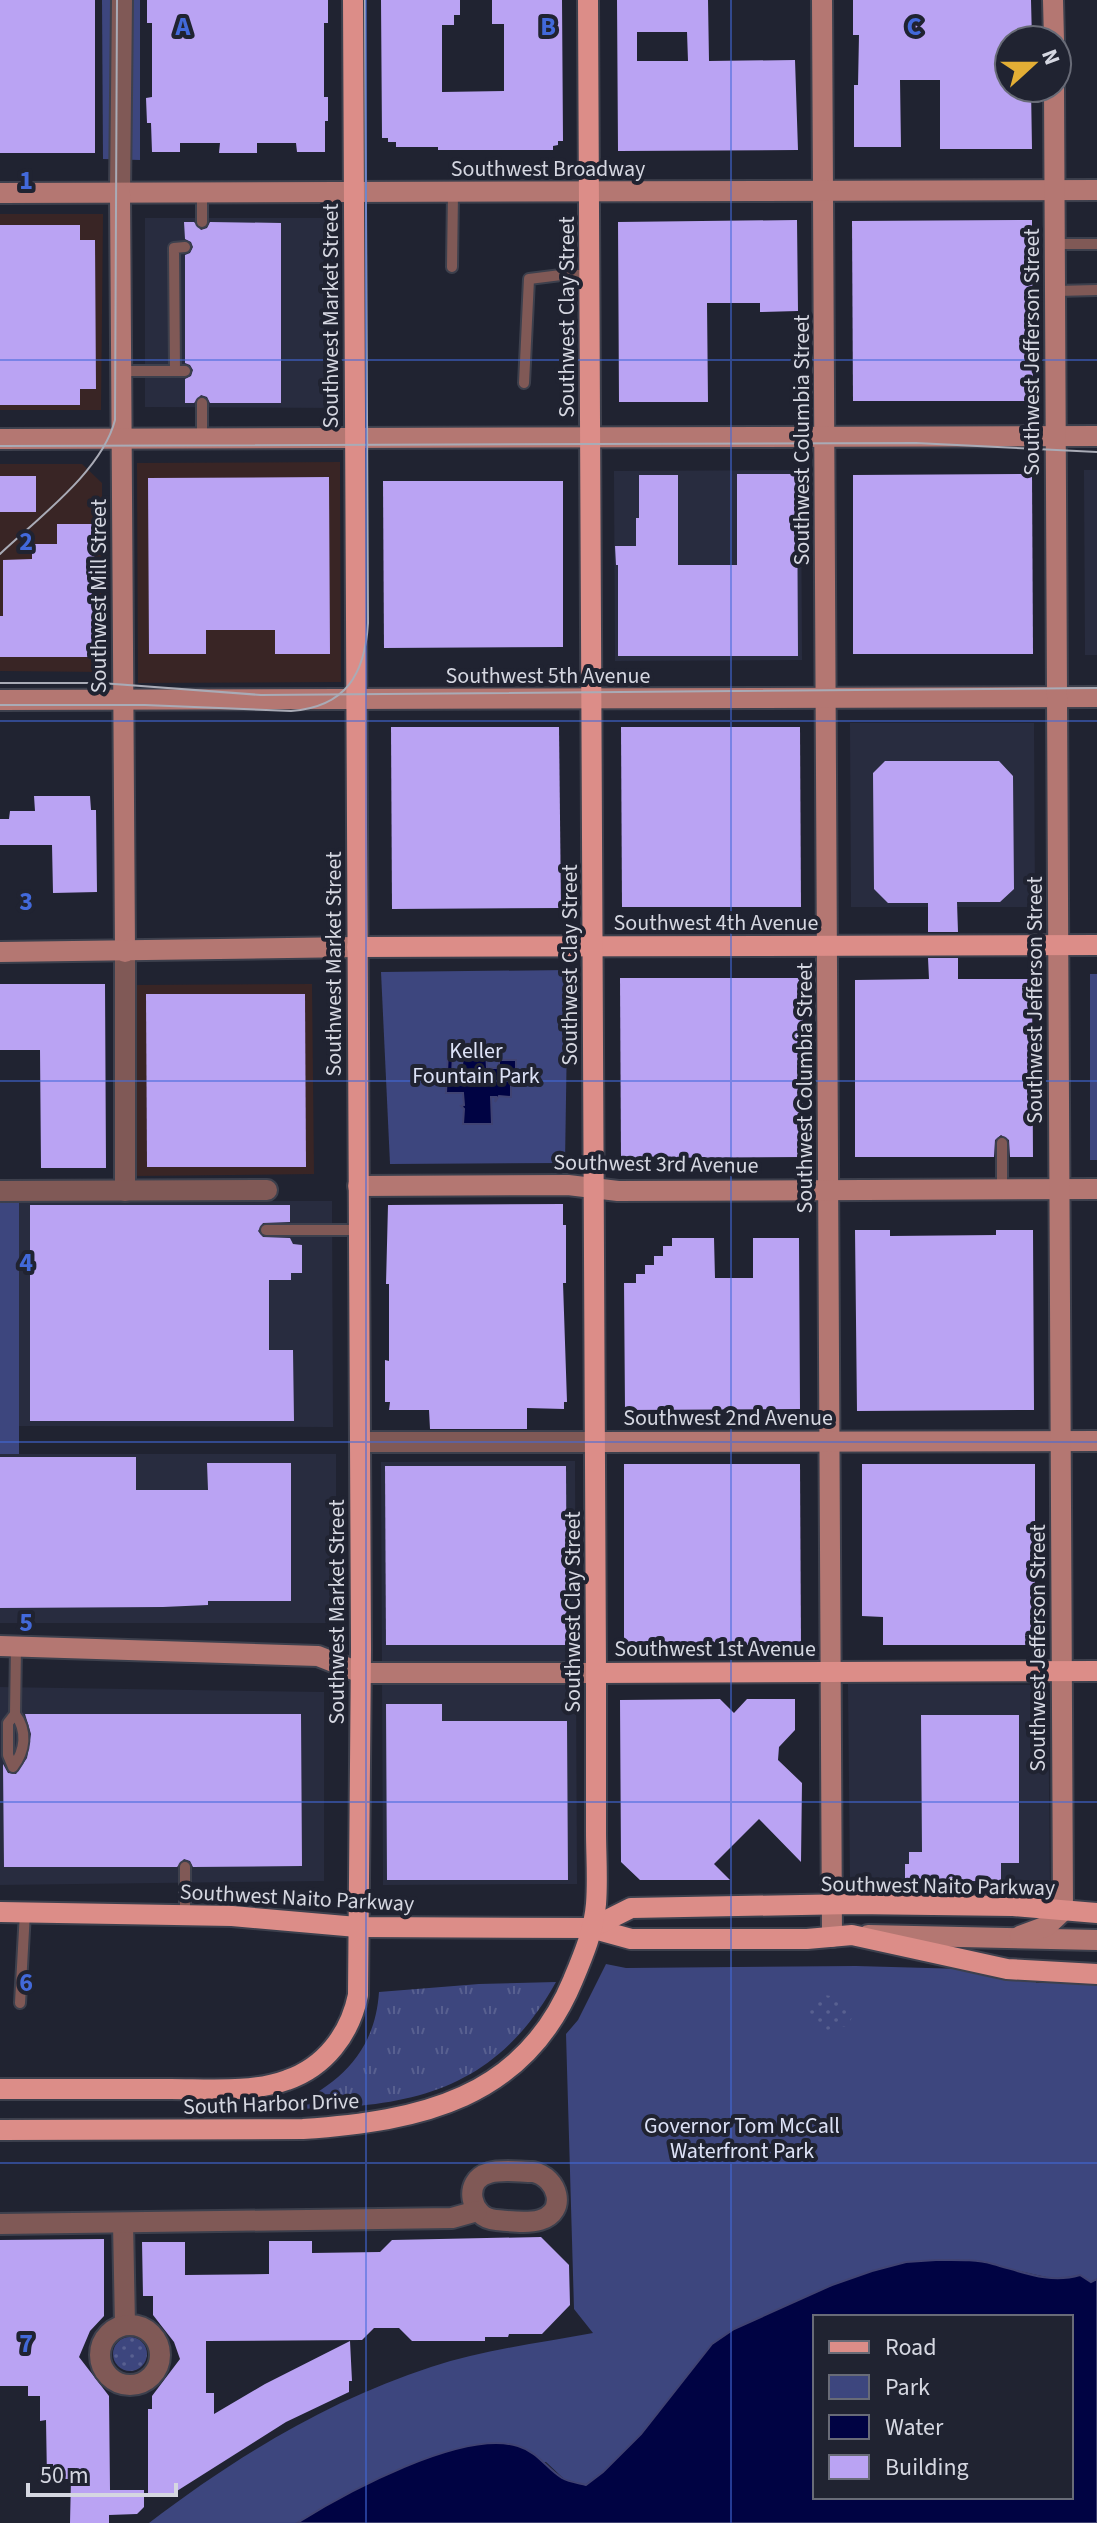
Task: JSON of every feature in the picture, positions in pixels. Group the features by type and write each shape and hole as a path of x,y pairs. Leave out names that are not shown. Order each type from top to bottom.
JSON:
{"main road":[{"name":"Southwest Market Street","path":"353,0 361,1673 357,1927"},
{"name":"Southwest Clay Street","path":"588,0 596,1673 596,1905 591,1928"},
{"name":"Southwest Columbia Street","path":"822,0 832,1906 842,1936"},
{"path":"1053,0 1054,24"},
{"name":"Southwest Jefferson Street","path":"1054,104 1063,1911"},
{"name":"Southwest Broadway","path":"0,193 1097,190"},
{"name":"Southwest Mill Street","path":"120,193 125,952"},
{"path":"0,439 1097,436"},
{"name":"Southwest 5th Avenue","path":"0,700 1097,697"},
{"name":"Southwest 4th Avenue","path":"0,952 357,947 1097,945"},
{"name":"Southwest 3rd Avenue","path":"358,1186 568,1185 618,1191 1097,1189"},
{"name":"Southwest 2nd Avenue","path":"595,1442 1097,1441"},
{"name":"Southwest 1st Avenue","path":"8,1646 318,1656 361,1673 1097,1671"},
{"name":"Southwest Naito Parkway","path":"591,1928 631,1908 1013,1906 1097,1913"},
{"path":"1020,1936 1047,1926 1063,1911"},
{"name":"Southwest Naito Parkway","path":"0,1912 232,1916 357,1927 591,1928 631,1939 1020,1936 1097,1940"},
{"name":"South Harbor Drive","path":"0,2089 235,2088 273,2085 289,2080 320,2061 343,2037 354,2015 358,1995 357,1927"},
{"name":"South Harbor Drive","path":"0,2130 303,2129 352,2126 417,2115 477,2090 507,2069 529,2048 564,2002 591,1928"},
{"path":"842,1936 1007,1969 1097,1974"}],"street":[{"name":"Southwest Mill Street","path":"120,193 122,0"},
{"name":"Southwest Mill Street","path":"125,952 125,1191"},
{"path":"0,1191 267,1190"},
{"name":"Southwest 2nd Avenue","path":"360,1442 595,1442"},
{"path":"0,2224 452,2218 477,2211"},
{"path":"123,2223 125,2325"}],"lane":[{"path":"452,267 453,192"},
{"path":"202,193 202,222"},
{"path":"1054,244 1097,244"},
{"path":"121,371 180,371 174,248 185,247"},
{"path":"524,383 529,279 589,275"},
{"path":"1056,291 1097,290"},
{"path":"202,403 202,438"},
{"path":"1002,1143 1002,1189"},
{"path":"266,1230 358,1230"},
{"path":"8,1646 15,1714"},
{"path":"185,1867 185,1915"},
{"path":"20,2003 25,1912"}],"shaded area":[{"path":"0,214 103,214 101,410 0,410"},
{"path":"145,218 336,218 336,408 145,407"},
{"path":"340,462 341,682 138,683 137,463"},
{"path":"0,464 82,464 102,483 103,672 0,671"},
{"path":"801,470 802,660 615,661 614,471"},
{"path":"1084,470 1097,470 1097,655 1085,655"},
{"path":"850,723 1034,723 1035,907 851,907"},
{"path":"312,984 314,1174 137,1176 135,985"},
{"path":"19,1201 332,1201 333,1427 19,1426"},
{"path":"0,1454 336,1454 336,1623 0,1623"},
{"path":"575,1461 577,1884 383,1885 381,1462"},
{"path":"848,1684 1048,1685 1050,1888 850,1888"},
{"path":"0,1687 324,1692 324,1881 0,1885"}],"green space":[{"path":"102,0 140,0 140,160 103,159"},
{"name":"Keller Fountain Park","path":"568,970 565,1163 390,1164 381,972"},
{"path":"1090,974 1097,974 1097,1160 1090,1160"},
{"path":"0,1179 19,1179 19,1454 0,1454"},
{"name":"Governor Tom McCall Waterfront Park","path":"1090,1962 1097,1962 1097,2279 1091,2282 1080,2275 1055,2279 971,2260 936,2260 906,2262 832,2285 734,2329 712,2344 641,2434 603,2472 585,2485 564,2479 546,2462 417,2462 297,2523 149,2523 249,2454 356,2396 451,2361 593,2333 574,2309 566,2034 578,2020 606,1964 626,1968 856,1966 1035,1971 1036,1983 1089,1982"},
{"path":"556,1982 531,2020 504,2049 475,2072 442,2088 370,2105 287,2109 323,2089 351,2064 370,2032 379,1992"},
{"path":"824,1995 838,1997 849,2004 853,2016 847,2026 827,2030 809,2022 806,2012 808,2004"},
{"path":"130,2337 142,2342 147,2354 142,2366 130,2371 118,2366 113,2354 118,2342"}],"water":[{"path":"471,1043 471,1052 486,1052 487,1068 499,1068 499,1060 516,1060 516,1080 511,1080 511,1097 499,1096 495,1102 496,1097 491,1097 492,1124 463,1124 463,1093 446,1093 448,1052 453,1052 452,1077 461,1077 464,1044"},
{"path":"972,2261 1047,2278 1080,2275 1091,2282 1097,2279 1097,2523 297,2523 404,2467 436,2455 494,2443 518,2446 531,2452 562,2478 586,2485 641,2434 712,2344 734,2329 832,2285 906,2262"}],"building":[{"path":"0,0 95,0 95,153 0,153"},
{"path":"147,0 328,0 328,23 324,23 324,97 328,97 325,152 297,152 296,143 257,143 257,153 219,153 220,143 180,143 180,152 152,152 146,98 152,97 152,23 147,23"},
{"path":"381,0 460,0 460,15 454,15 454,25 442,25 442,92 504,91 504,24 492,24 492,0 562,0 563,141 558,141 553,150 438,150 438,147 396,147 396,142 382,138"},
{"path":"617,0 708,0 709,61 795,60 798,150 618,151","holes":["637,32 687,32 688,61 637,61"]},
{"path":"853,0 1031,0 1032,24 993,24 993,104 1031,104 1032,149 940,149 940,80 900,80 901,147 854,147 854,85 858,85 859,35 853,35"},
{"path":"797,220 798,311 760,312 760,303 707,303 708,402 619,402 618,222"},
{"path":"1032,220 1033,401 853,401 852,221"},
{"path":"184,222 194,222 201,230 207,228 210,222 281,223 281,403 210,403 207,397 201,395 194,403 185,403 185,379 191,376 193,370 185,363 185,255 193,247 185,239"},
{"path":"0,225 80,225 80,240 95,240 96,389 80,389 80,405 0,405"},
{"path":"737,474 797,474 798,656 618,656 618,565 615,546 636,546 639,475 678,475 678,565 737,565"},
{"path":"1032,474 1033,654 853,654 853,475"},
{"path":"0,476 36,476 36,512 0,512"},
{"path":"329,477 330,654 275,654 275,630 206,630 206,654 149,654 148,478"},
{"path":"383,481 563,481 563,647 384,648"},
{"path":"57,524 94,524 95,620 98,620 99,643 95,643 96,657 0,657 3,560 32,559 32,544 57,544"},
{"path":"391,727 559,727 561,908 392,909"},
{"path":"621,727 800,727 801,907 622,907"},
{"path":"885,761 999,761 1013,776 1014,889 1000,902 957,902 958,932 928,932 928,903 888,903 874,889 873,773"},
{"path":"34,796 90,796 91,810 96,810 97,892 53,893 52,845 0,845 0,819 9,819 10,811 35,811"},
{"path":"928,958 958,958 958,979 1032,979 1033,1157 1010,1157 1009,1140 1001,1135 995,1140 994,1157 855,1157 855,980 929,979"},
{"path":"620,978 803,978 803,1157 621,1158"},
{"path":"0,984 105,984 106,1168 41,1168 40,1050 0,1050"},
{"path":"146,994 305,994 306,1167 147,1167"},
{"path":"563,1204 563,1225 566,1225 566,1283 563,1283 567,1402 564,1402 564,1409 527,1408 527,1429 430,1429 429,1410 389,1410 390,1402 385,1402 385,1360 389,1361 389,1284 386,1284 388,1205"},
{"path":"30,1205 290,1205 290,1222 263,1223 258,1231 263,1237 290,1238 293,1244 302,1245 302,1273 291,1273 291,1280 269,1280 269,1350 293,1350 294,1421 30,1421"},
{"path":"855,1230 890,1230 890,1236 996,1235 996,1230 1033,1230 1034,1410 857,1411"},
{"path":"672,1238 714,1238 715,1278 753,1278 753,1238 799,1238 800,1409 625,1410 624,1283 636,1283 636,1274 645,1274 645,1265 654,1265 654,1256 663,1256 663,1246 672,1246"},
{"path":"0,1457 136,1457 136,1490 208,1490 207,1463 291,1463 291,1601 208,1601 208,1605 163,1607 0,1608"},
{"path":"624,1464 800,1464 801,1645 624,1645"},
{"path":"862,1464 1035,1464 1035,1645 883,1645 883,1617 862,1616"},
{"path":"385,1466 566,1466 567,1645 386,1645"},
{"path":"720,1699 734,1713 747,1699 795,1699 795,1730 779,1747 778,1760 802,1783 801,1862 759,1819 714,1864 730,1880 640,1880 621,1862 620,1700"},
{"path":"386,1704 442,1704 442,1721 567,1721 568,1880 387,1880"},
{"path":"25,1714 301,1714 302,1866 193,1867 190,1861 184,1859 177,1867 4,1867 3,1764 8,1773 16,1774 27,1758 31,1734"},
{"path":"921,1715 1019,1715 1019,1863 1001,1863 1001,1881 905,1881 909,1852 922,1852"},
{"path":"541,2237 569,2265 570,2305 542,2334 509,2334 508,2337 485,2337 485,2341 412,2341 399,2328 374,2328 362,2340 206,2341 206,2393 214,2393 214,2414 350,2341 352,2381 349,2381 349,2392 286,2422 169,2496 148,2497 148,2409 152,2409 152,2396 180,2359 174,2342 153,2315 153,2296 143,2296 142,2242 185,2242 185,2275 269,2274 269,2241 312,2241 312,2253 380,2252 392,2240"},
{"path":"104,2239 104,2316 90,2331 79,2357 109,2396 110,2490 144,2490 144,2507 137,2514 109,2515 109,2523 70,2523 71,2479 47,2479 46,2420 40,2421 40,2396 28,2396 28,2386 0,2386 0,2240"}],"tram line":[{"path":"0,554 83,475 108,439 115,420 117,0"},
{"path":"0,705 145,705 291,711 326,703 339,695 357,672 368,623 365,0"},
{"path":"0,446 916,443 1097,452"},
{"path":"0,683 101,683 261,695 1097,688"}]}
